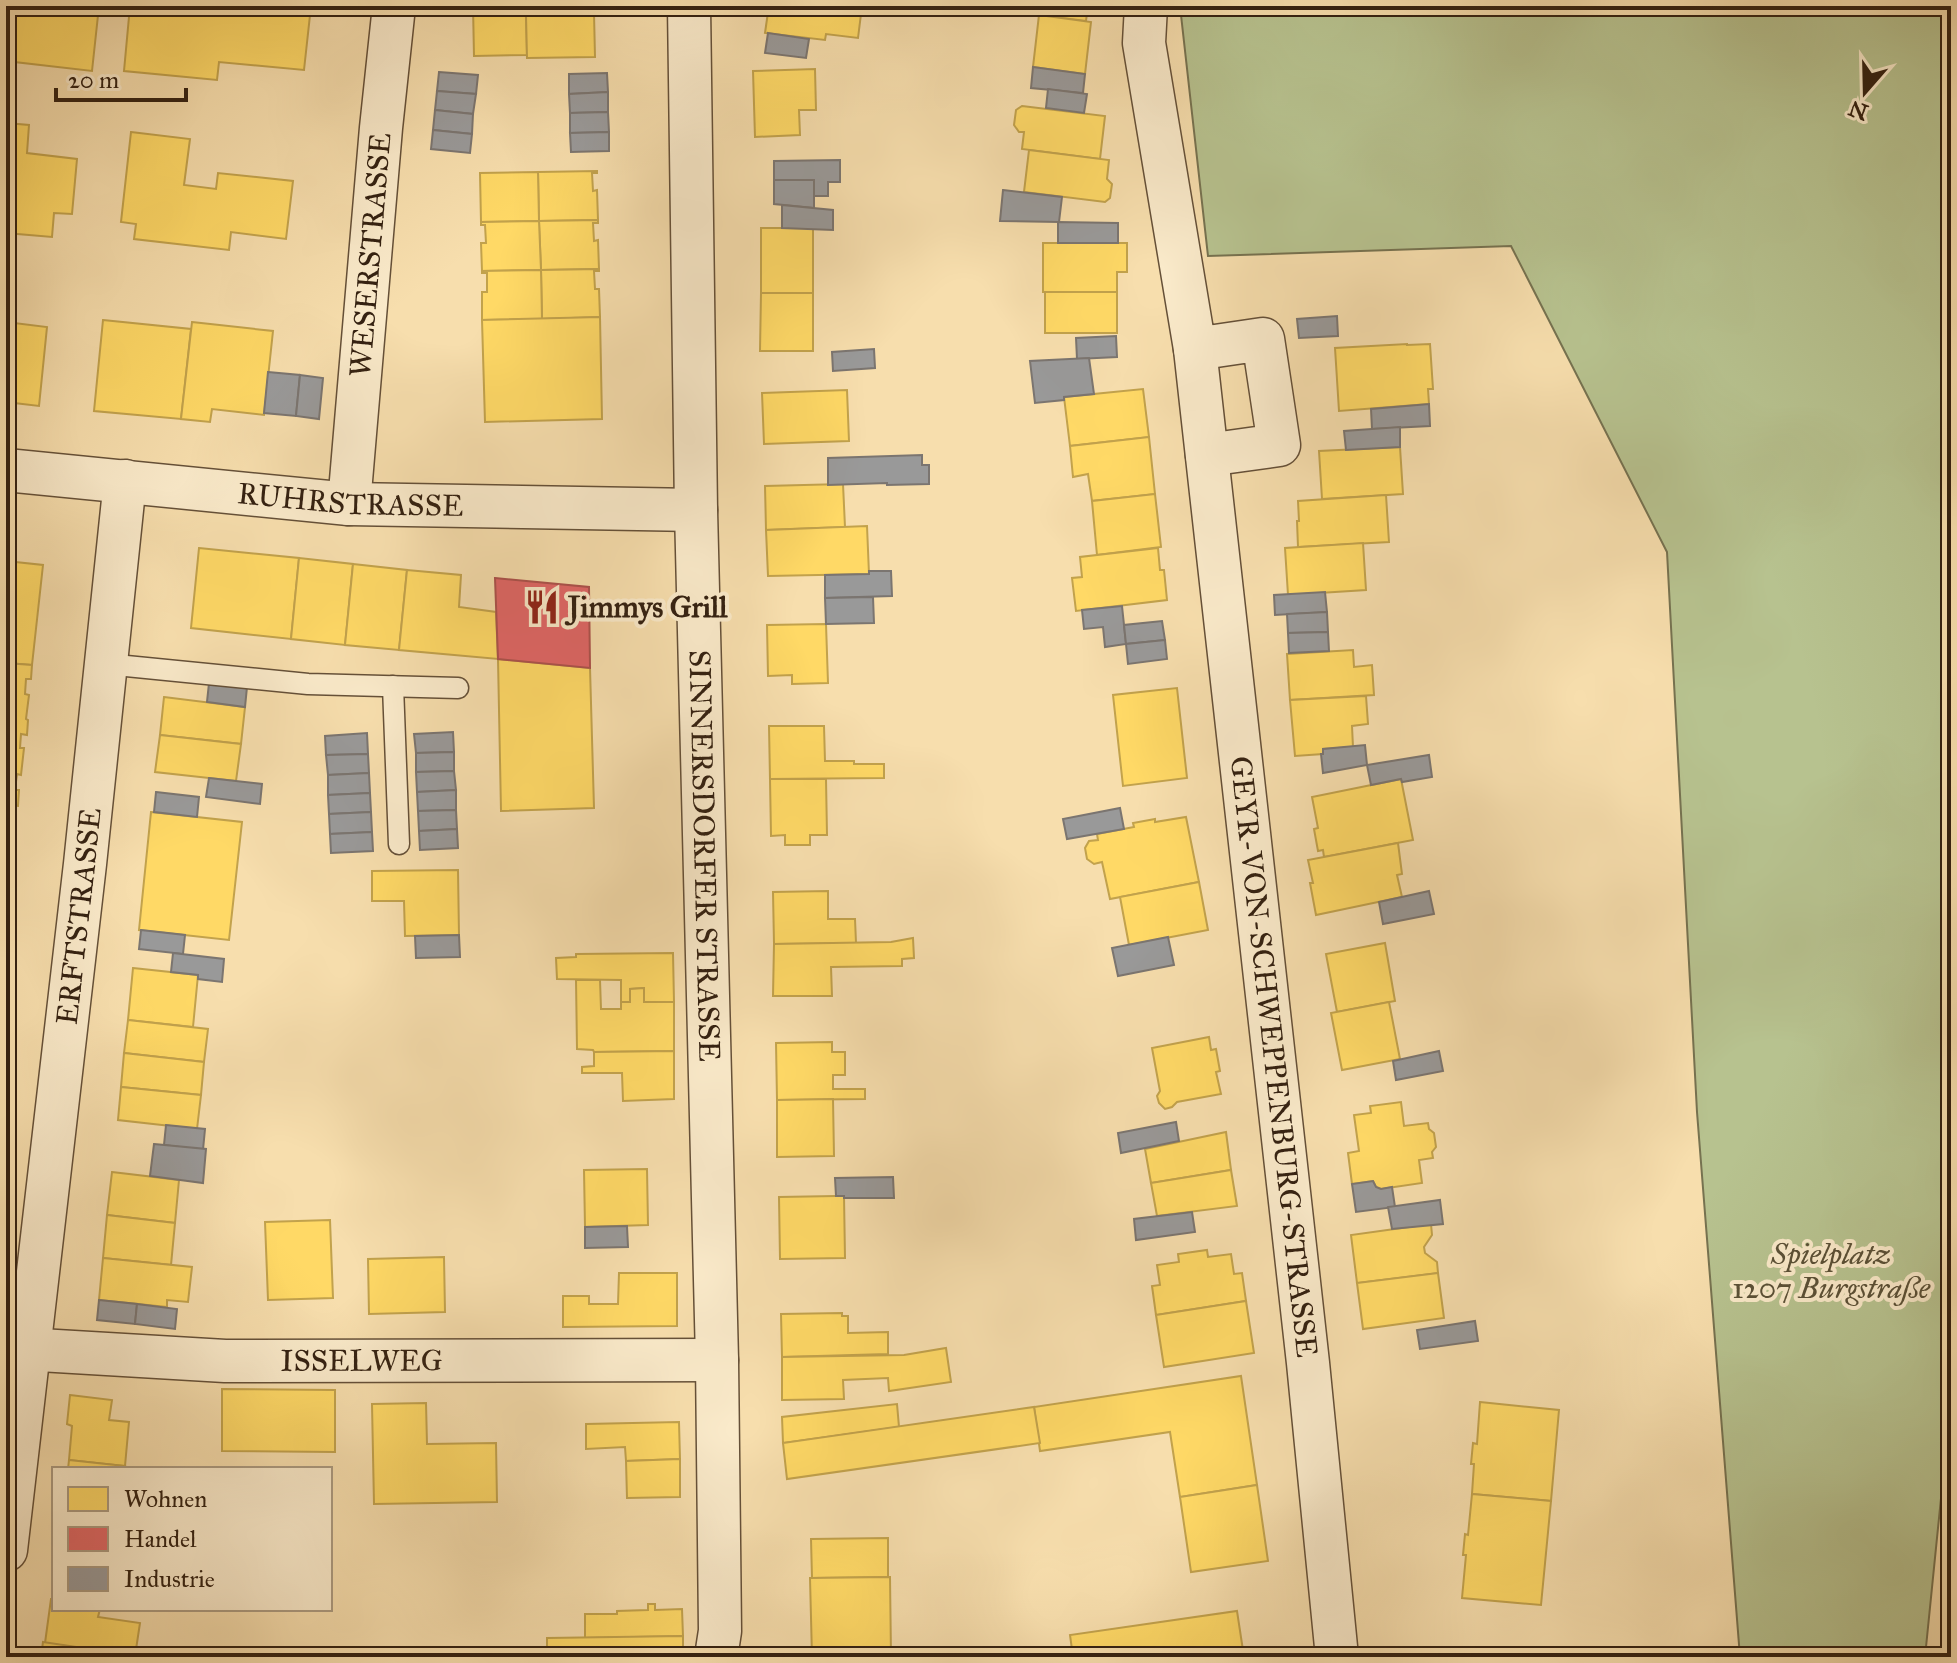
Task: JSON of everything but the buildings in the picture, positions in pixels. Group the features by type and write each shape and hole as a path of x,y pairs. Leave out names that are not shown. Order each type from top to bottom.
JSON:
{"street":[{"name":"WESERSTRASSE","path":"349,504 379,143 394,6"},
{"name":"SINNERSDORFER STRASSE","path":"689,6 696,510 717,1360 720,1631 716,1657"},
{"name":"GEYR-VON-SCHWEPPENBURG-STRASSE","path":"1146,6 1144,43 1195,349 1308,1363 1337,1657"},
{"path":"1195,349 1263,339 1279,445 1207,455"},
{"name":"RUHRSTRASSE","path":"6,470 349,504 696,510"},
{"name":"ERFTSTRASSE","path":"6,1550 17,1349 85,864 125,481"},
{"name":"ISSELWEG","path":"17,1349 225,1361 717,1360"}],"lane":[{"path":"106,664 308,684 458,688"},
{"path":"393,686 399,844"}],"green space":[{"name":"Spielplatz 1207 Burgstraße","path":"1180,6 1951,6 1951,1399 1925,1657 1740,1657 1697,1112 1667,552 1511,246 1208,256"}],"place":[{"name":"Jimmys Grill","path":"542,607"}]}
